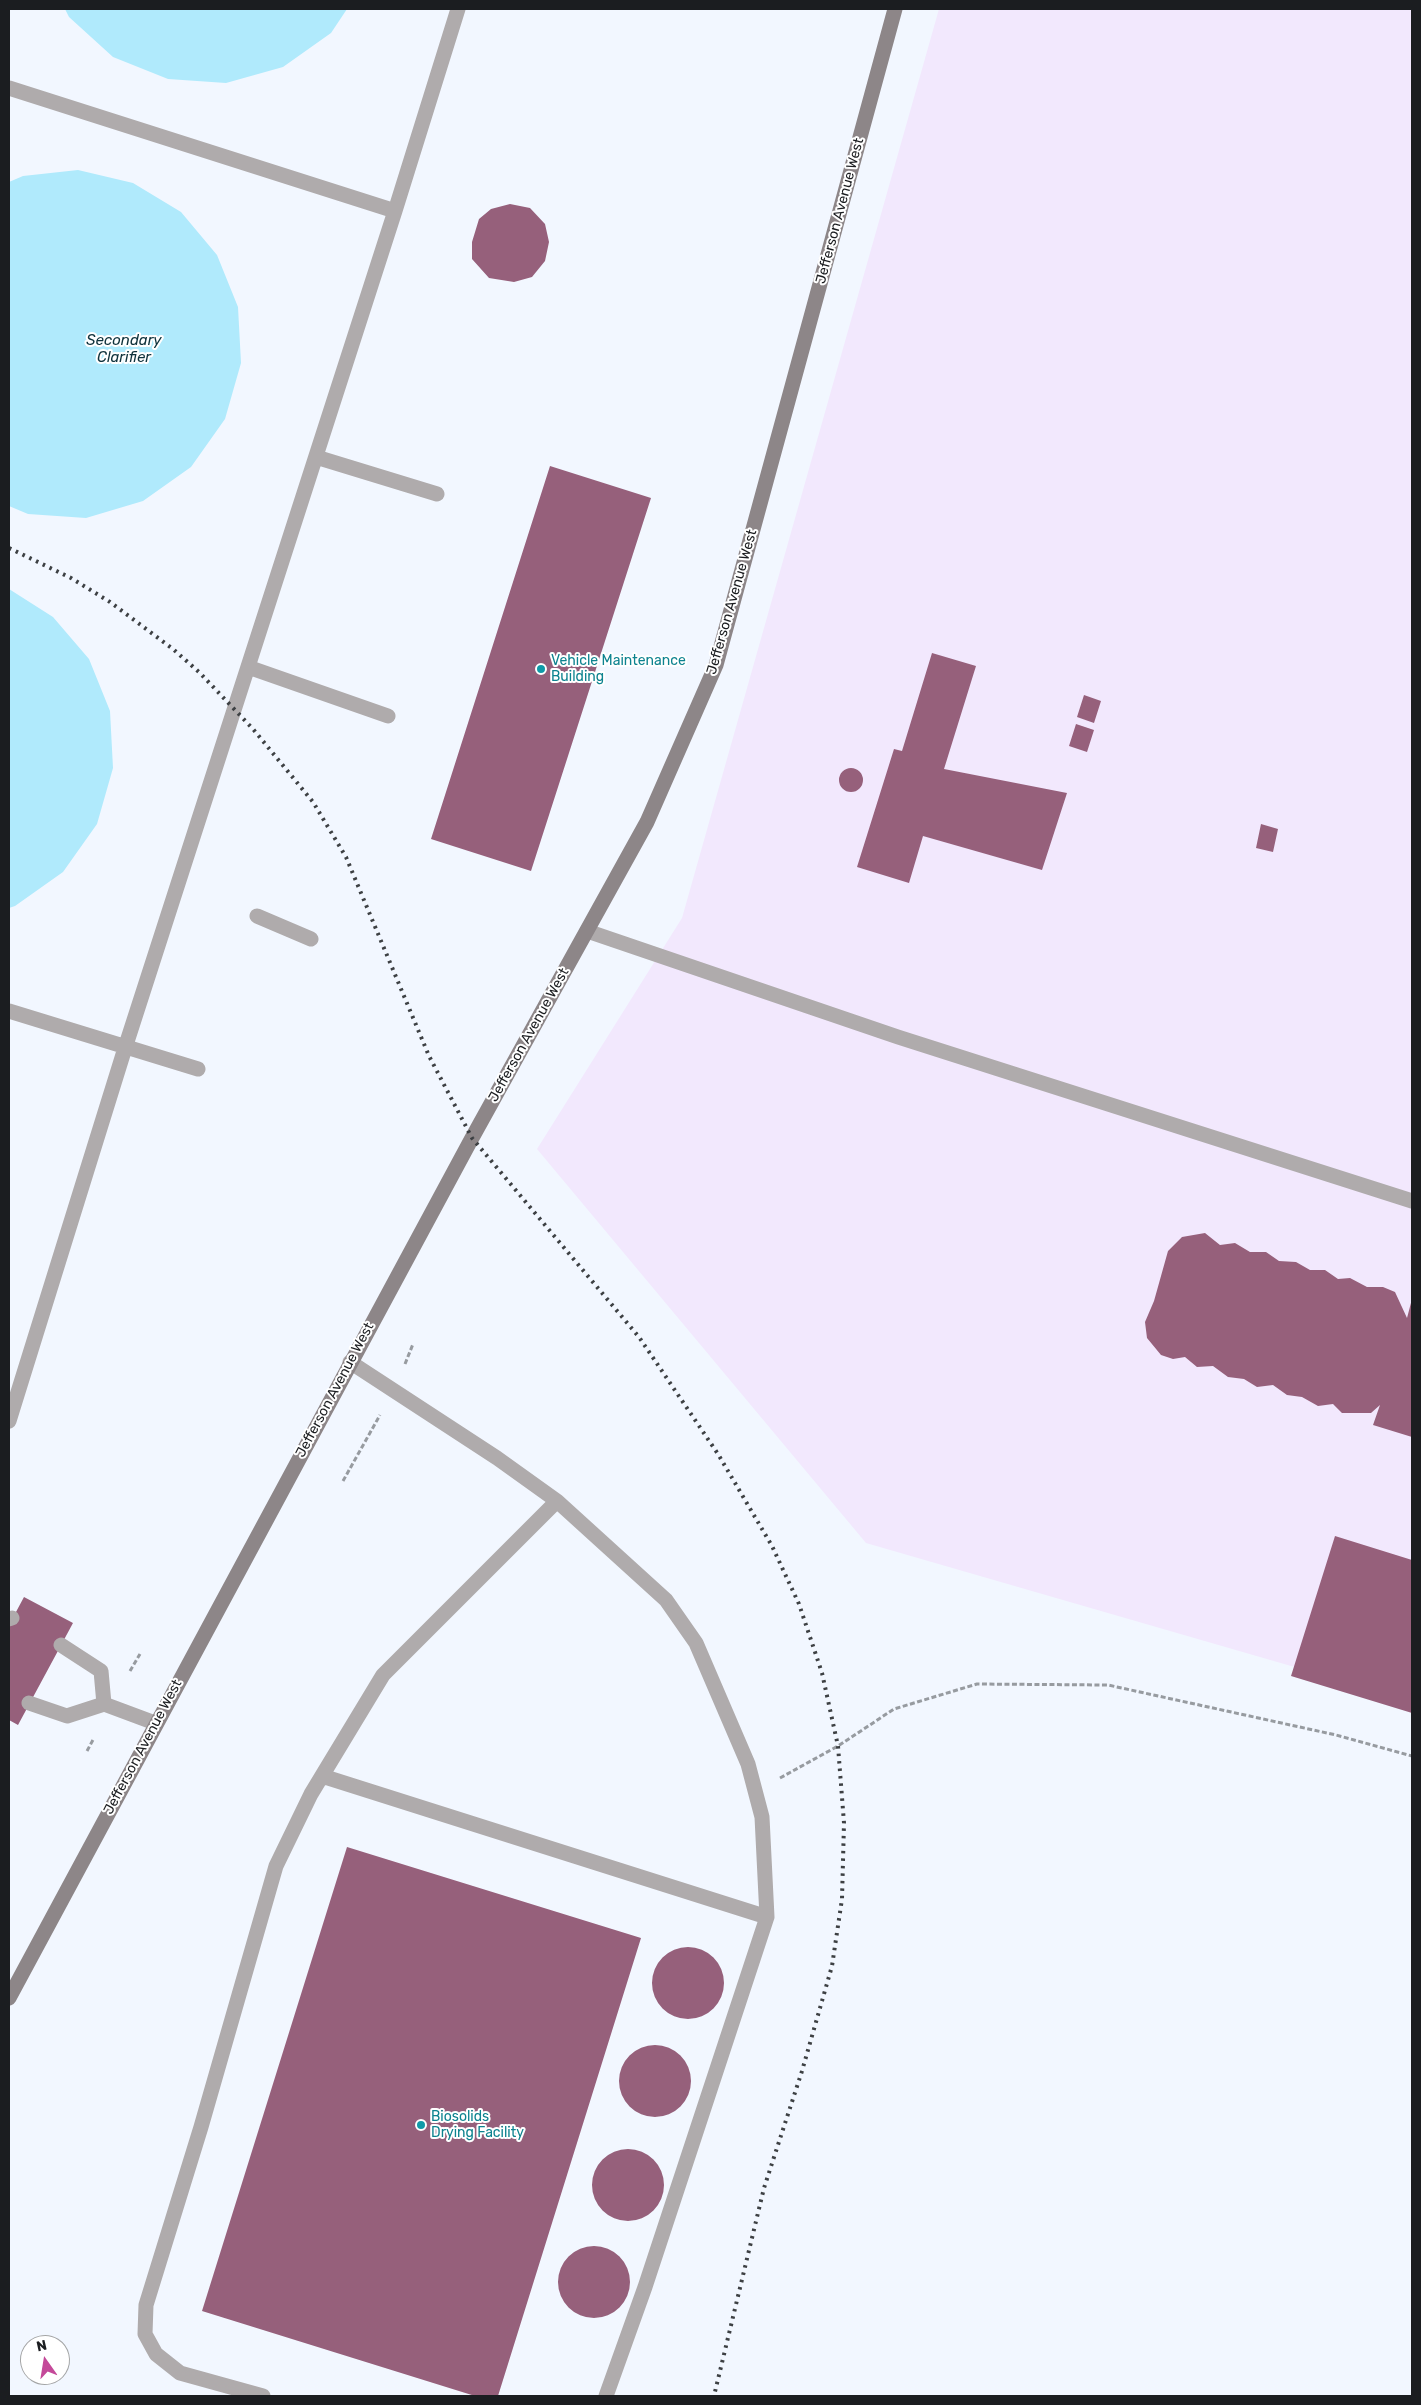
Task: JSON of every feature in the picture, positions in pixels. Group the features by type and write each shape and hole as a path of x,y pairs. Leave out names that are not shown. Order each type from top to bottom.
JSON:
{"main road":[{"name":"Jefferson Avenue West","path":"9,1998 350,1362 647,822 716,665 895,9"}],"lane":[{"path":"9,1421 125,1048 396,211 458,9"},
{"path":"9,88 396,211"},
{"path":"316,457 437,494"},
{"path":"248,667 388,716"},
{"path":"257,916 311,939"},
{"path":"587,931 898,1037 1412,1201"},
{"path":"9,1011 198,1069"},
{"path":"350,1362 497,1458 557,1501 666,1600 696,1643 748,1764 762,1817 767,1917 645,2287 606,2396"},
{"path":"263,2396 180,2373 156,2354 146,2334 146,2306 201,2127 276,1866 322,1776 383,1675 557,1501"},
{"path":"61,1645 101,1671 104,1704"},
{"path":"29,1704 67,1716 104,1704 155,1723"},
{"path":"322,1776 767,1917"}],"path":[{"path":"755,1791 838,1746 894,1709 977,1684 1108,1685 1336,1735 1412,1756"}],"shaded area":[{"path":"939,9 1412,9 1412,1701 866,1543 537,1149 682,918"}],"water":[{"path":"65,9 347,9 331,33 283,67 226,83 168,79 113,57 69,17"},
{"name":"Secondary Clarifier","path":"78,170 133,183 181,212 217,255 238,307 241,363 225,419 191,467 143,501 86,518 28,514 9,506 9,182 23,176"},
{"path":"9,589 53,617 89,659 110,711 113,768 97,824 63,872 15,906 9,908"}],"building":[{"path":"510,204 530,208 545,224 549,242 545,261 532,277 514,282 489,278 472,259 472,242 479,219 491,209"},
{"name":"Vehicle Maintenance Building","path":"550,466 651,498 531,871 431,839"},
{"path":"932,653 976,666 944,769 1067,793 1042,870 923,836 909,883 857,867 894,749 902,751"},
{"path":"1084,695 1101,701 1094,723 1077,717"},
{"path":"1076,724 1094,730 1087,752 1069,746"},
{"path":"851,768 860,771 863,780 860,789 851,792 842,789 839,780 842,771"},
{"path":"1261,824 1278,829 1273,852 1256,848"},
{"path":"1205,1233 1220,1245 1235,1243 1250,1252 1266,1252 1279,1261 1296,1262 1310,1270 1325,1270 1338,1279 1350,1278 1367,1287 1383,1287 1395,1292 1407,1318 1412,1299 1412,1437 1373,1425 1380,1405 1371,1413 1342,1413 1333,1404 1318,1406 1302,1397 1287,1395 1273,1385 1257,1387 1244,1379 1228,1377 1213,1366 1197,1367 1185,1357 1173,1359 1161,1355 1147,1338 1145,1322 1154,1301 1168,1251 1182,1237"},
{"path":"1335,1536 1412,1560 1412,1713 1291,1676"},
{"path":"24,1597 73,1623 18,1725 9,1720 9,1625"},
{"name":"Biosolids Drying Facility","path":"347,1847 641,1938 498,2396 475,2396 202,2311"},
{"path":"695,1947 714,1957 722,1969 724,1983 722,1997 714,2009 702,2017 681,2019 662,2009 654,1997 652,1976 662,1957 674,1949"},
{"path":"662,2045 681,2055 689,2067 691,2081 689,2095 681,2107 669,2115 648,2117 629,2107 621,2095 619,2074 629,2055 641,2047"},
{"path":"635,2149 654,2159 662,2171 664,2185 662,2199 654,2211 642,2219 621,2221 602,2211 594,2199 592,2178 602,2159 614,2151"},
{"path":"601,2246 620,2256 628,2268 630,2282 628,2296 620,2308 608,2316 587,2318 568,2308 560,2296 558,2275 568,2256 580,2248"}],"railway":[{"path":"9,548 71,578 110,602 173,649 200,673 253,729 313,802 346,857 429,1056 472,1138 639,1337 718,1454 772,1546 799,1604 822,1673 838,1746 844,1823 842,1899 832,1966 802,2071 764,2188 714,2396"}],"place":[{"name":"Vehicle Maintenance Building","path":"541,669"},
{"name":"Biosolids Drying Facility","path":"421,2125"}]}
